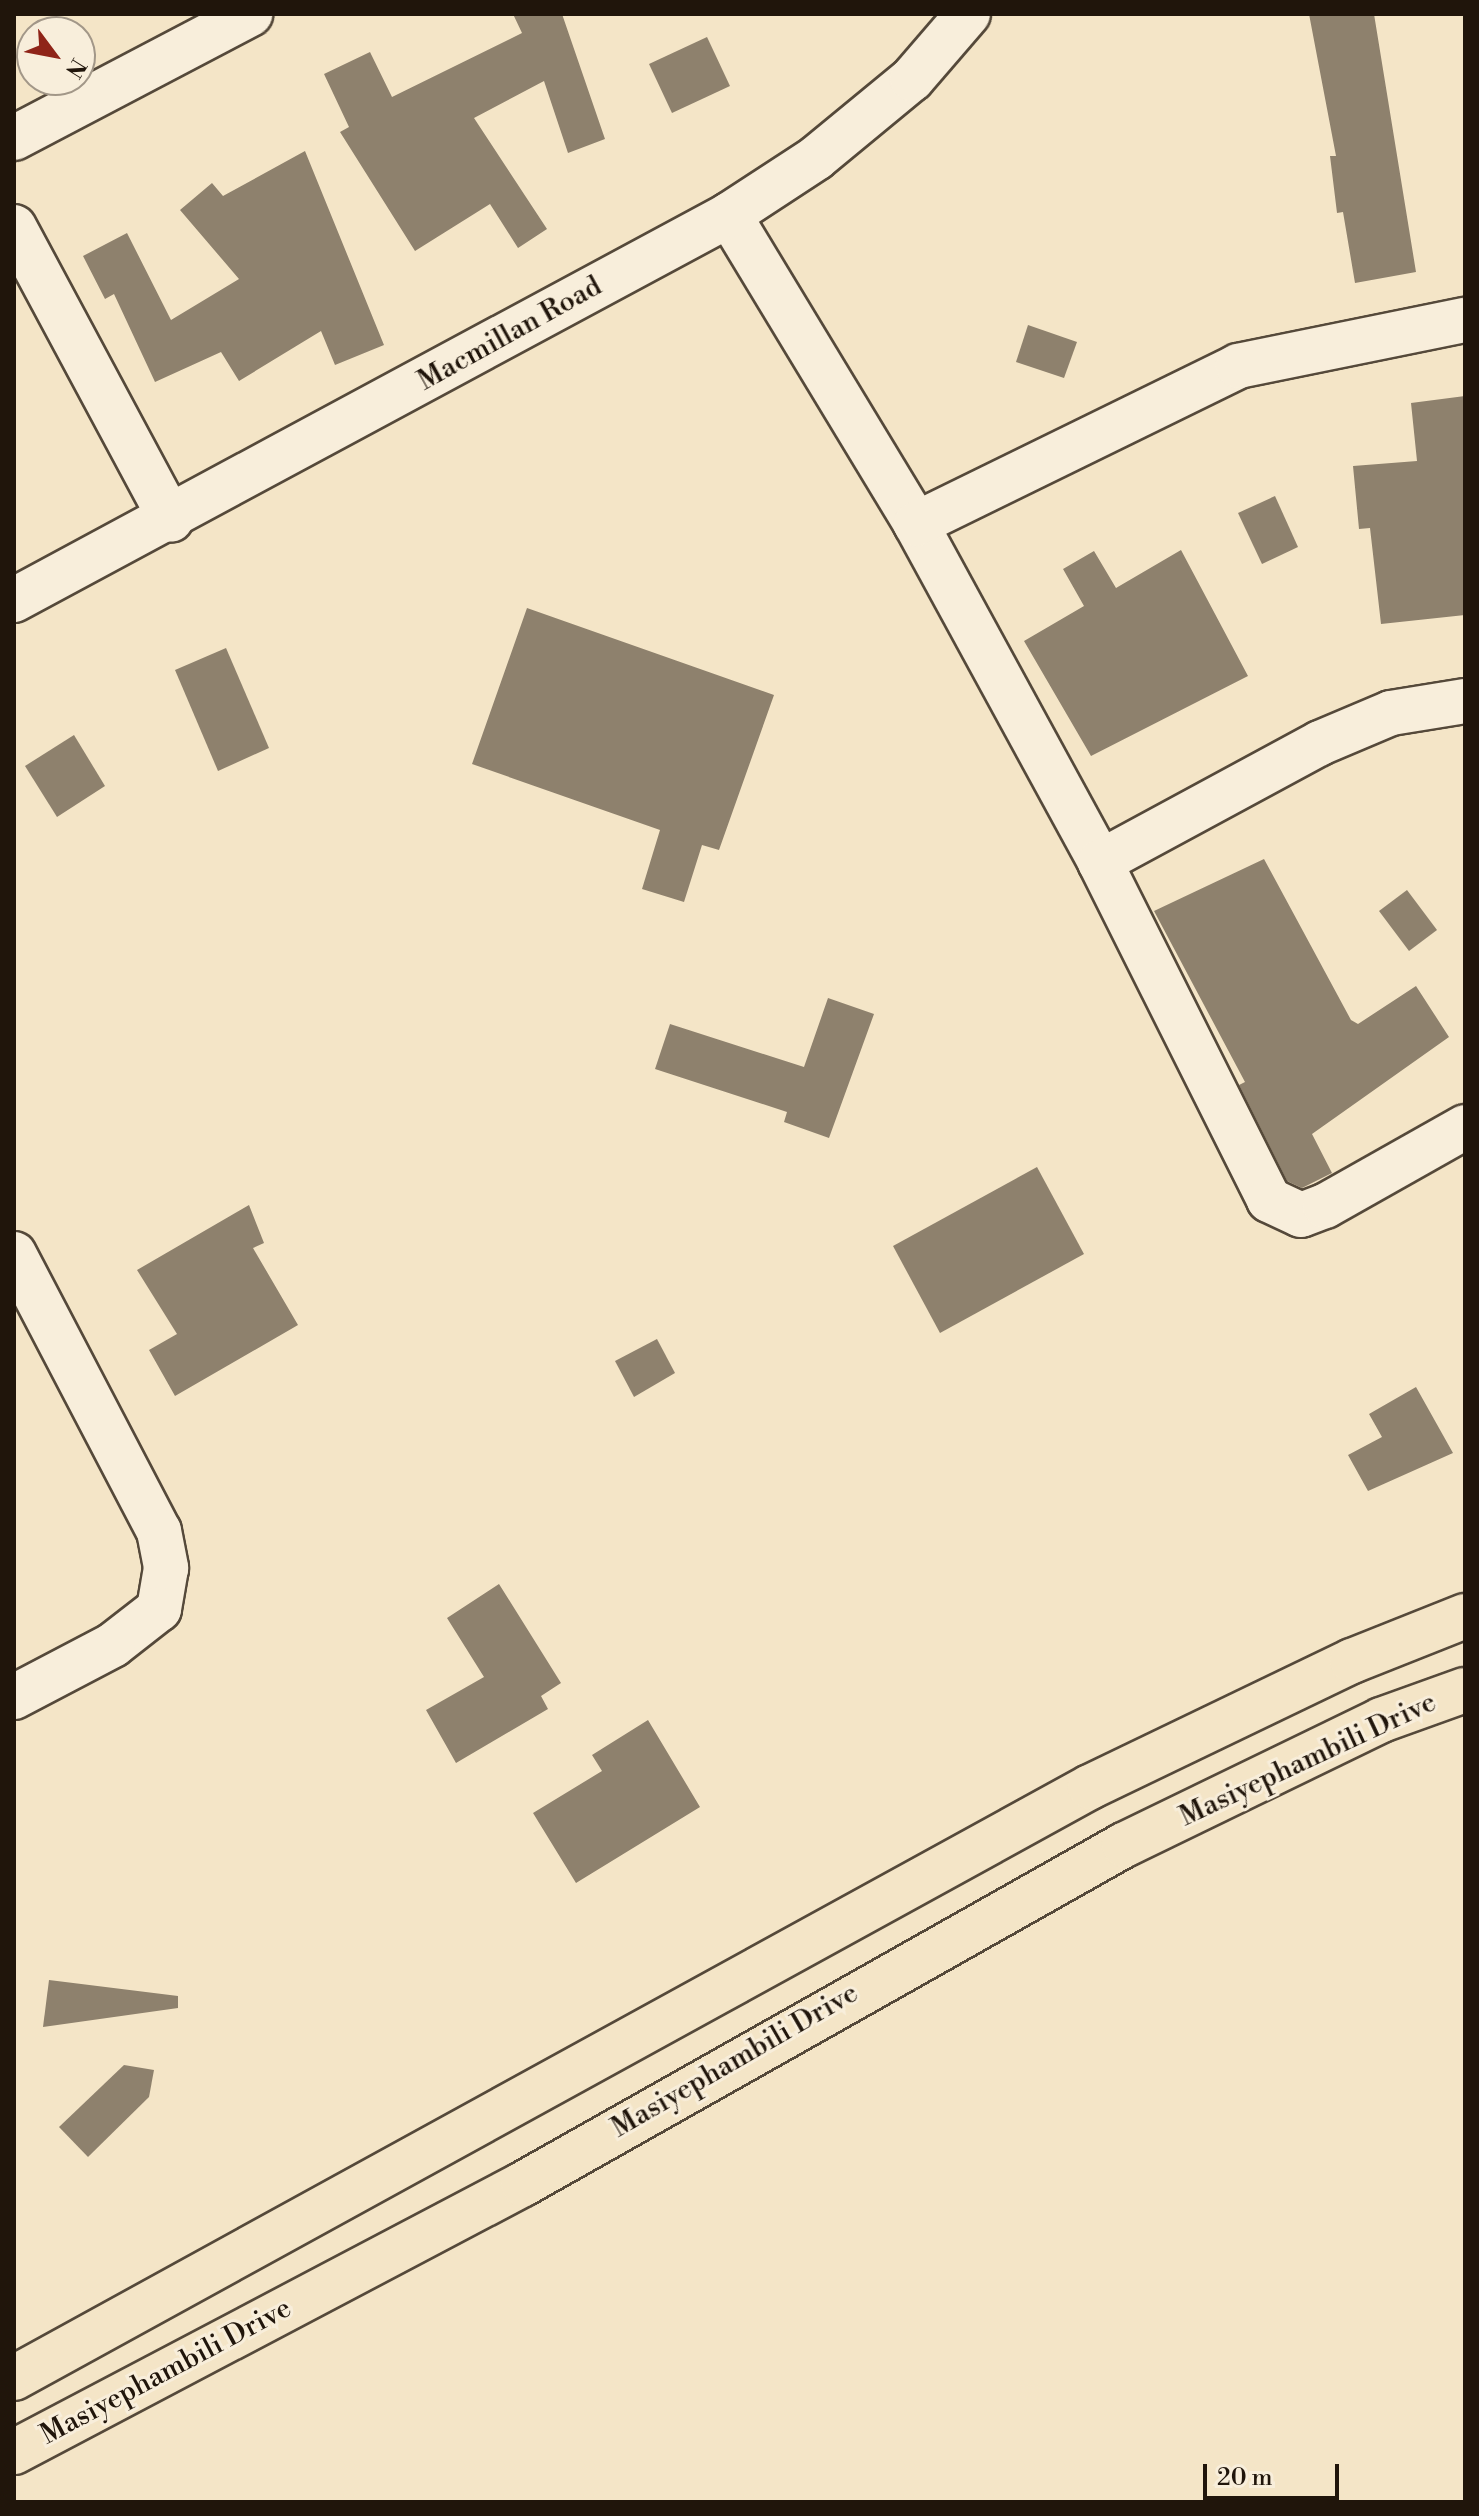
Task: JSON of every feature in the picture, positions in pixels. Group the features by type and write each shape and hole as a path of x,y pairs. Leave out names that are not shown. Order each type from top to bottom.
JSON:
{"main road":[{"path":"14,2378 1090,1787 1352,1661 1465,1616"},
{"name":"Masiyephambili Drive","path":"14,2452 523,2184 1124,1845 1381,1720 1465,1690"}],"street":[{"path":"14,138 250,14"},
{"name":"Macmillan Road","path":"14,600 171,520 729,215 816,158 912,79 968,14"},
{"path":"729,215 916,524 1100,862 1252,1177 1282,1211 1325,1206 1465,1127"},
{"path":"14,227 171,520"},
{"path":"916,524 1238,366 1465,320"},
{"path":"1100,862 1320,743 1391,713 1465,701"},
{"path":"14,1254 159,1531 166,1568 159,1609 113,1645 14,1697"}],"building":[{"path":"513,14 562,14 605,139 568,153 544,81 474,118 547,229 518,248 490,204 415,251 340,132 349,127 324,74 370,52 392,97 522,33"},
{"path":"1309,14 1374,14 1416,272 1355,283 1343,212 1337,213 1330,156 1336,156"},
{"path":"707,37 730,86 672,113 649,64"},
{"path":"305,151 384,345 335,365 321,331 239,381 221,352 155,382 114,294 105,299 83,256 127,233 171,320 239,279 180,210 212,183 223,196"},
{"path":"1028,325 1077,342 1064,378 1016,362"},
{"path":"1465,396 1465,615 1381,624 1370,528 1359,529 1353,466 1417,461 1411,403"},
{"path":"1275,496 1298,547 1262,564 1238,513"},
{"path":"1181,550 1248,676 1091,756 1024,641 1084,606 1063,569 1094,551 1116,588"},
{"path":"527,608 774,695 719,850 702,845 684,902 642,889 660,830 472,764"},
{"path":"226,648 269,748 218,771 175,670"},
{"path":"74,735 105,786 57,817 25,766"},
{"path":"1264,859 1351,1020 1358,1024 1416,986 1449,1037 1312,1134 1332,1173 1302,1188 1287,1181 1239,1085 1245,1082 1154,911"},
{"path":"1407,890 1437,930 1409,951 1379,911"},
{"path":"828,998 874,1014 829,1138 784,1122 787,1112 655,1069 670,1024 804,1067"},
{"path":"1037,1167 1084,1254 940,1333 893,1246"},
{"path":"249,1205 264,1243 253,1248 298,1325 175,1396 149,1350 177,1334 137,1270"},
{"path":"657,1339 675,1373 634,1397 615,1361"},
{"path":"1416,1387 1453,1453 1368,1491 1348,1455 1382,1437 1369,1414"},
{"path":"499,1584 561,1683 541,1696 548,1709 456,1763 426,1710 484,1677 447,1618"},
{"path":"648,1720 700,1807 576,1883 533,1813 602,1771 592,1755"},
{"path":"49,1980 178,1996 178,2008 43,2027"},
{"path":"124,2065 154,2070 149,2097 88,2157 59,2127"}]}
